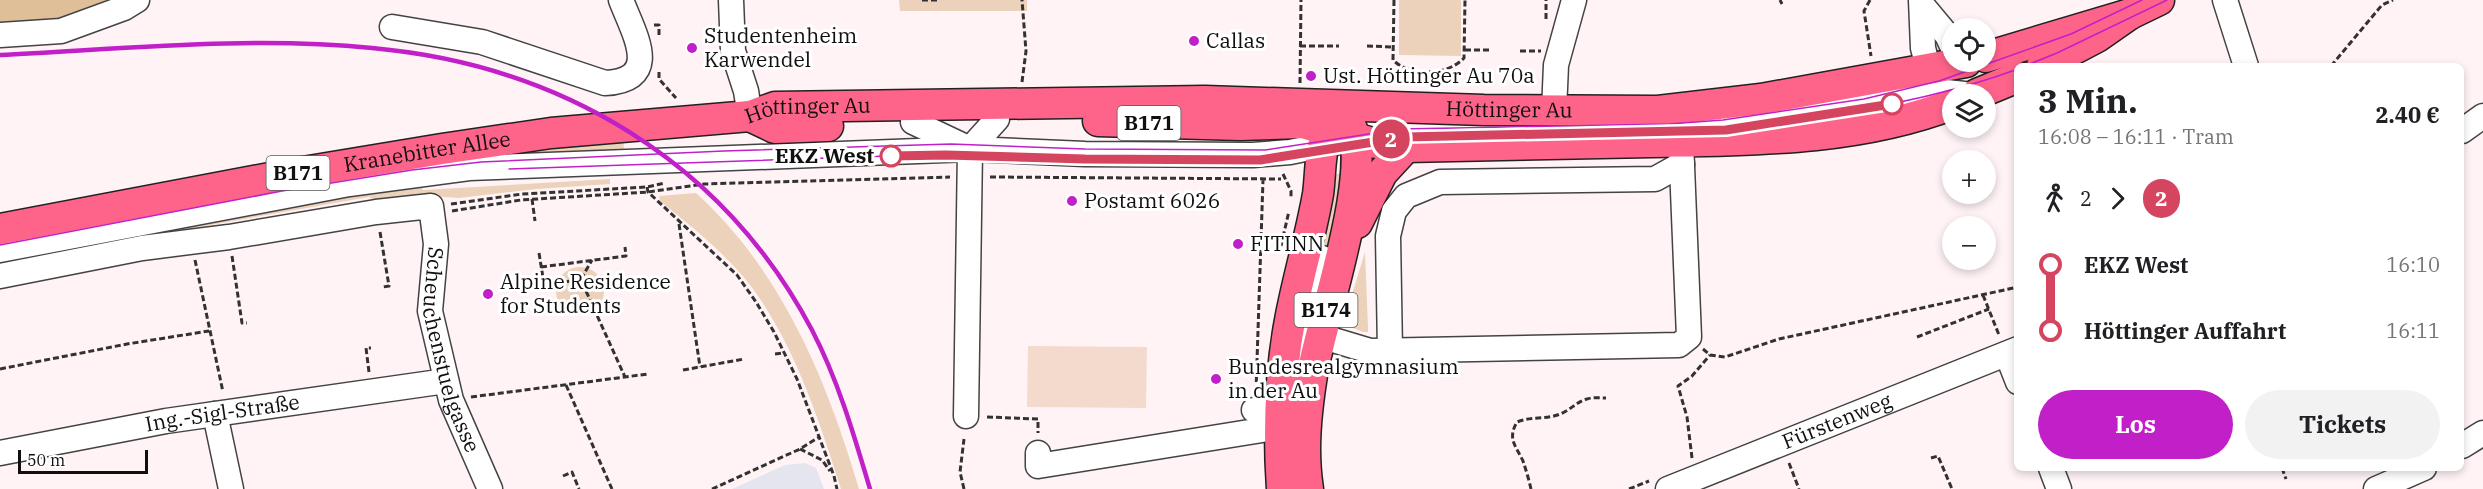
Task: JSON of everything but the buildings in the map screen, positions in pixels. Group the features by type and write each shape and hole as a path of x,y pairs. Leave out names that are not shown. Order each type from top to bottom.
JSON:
{"main road":[{"name":"Höttinger Au","path":"1996,48 2127,7 2159,0"},
{"name":"Höttinger Au","path":"2048,63 2097,37 2127,7"},
{"name":"Höttinger Au","path":"750,116 775,106 1008,111 1263,124 1284,132 1335,136 1388,146 1681,153 1811,136 1886,123 1940,92 1955,72"},
{"name":"Höttinger Au","path":"1335,136 1554,111 1680,110 1761,99 1875,79 1940,92"},
{"path":"1996,86 2014,79"},
{"name":"Höttinger Au","path":"750,116 775,128 914,122 1008,111 1308,103 1335,136"},
{"name":"Kranebitter Allee","path":"0,230 430,150 551,133 750,116"},
{"name":"B174","path":"1308,489 1304,450 1312,374 1333,252 1356,169 1335,136"},
{"name":"B174","path":"1282,489 1269,414 1318,192 1335,136"},
{"path":"1333,252 1383,173 1406,147"}],"street":[{"path":"0,34 61,31 124,8 137,0"},
{"path":"392,27 482,42 605,83 620,82 632,77 639,69 642,58 621,0"},
{"path":"731,0 733,51 746,91 750,116"},
{"path":"1554,111 1556,64 1574,0"},
{"path":"2225,0 2245,63"},
{"path":"1921,2 1942,29"},
{"path":"0,250 349,184 469,168 969,149 1085,154 1253,155 1335,136 1723,125 1940,92 1922,42 1921,2"},
{"path":"969,424 969,149 1008,111"},
{"path":"2464,130 2483,116"},
{"path":"914,122 969,149"},
{"path":"1320,336 1370,351 1679,345 1689,337 1681,153"},
{"path":"1390,351 1388,236 1394,211 1406,196 1440,182 1655,179 1681,153"},
{"path":"0,276 192,241 229,237 376,212 431,206"},
{"name":"Scheuchenstuelgasse","path":"431,206 436,244 430,311 449,390 490,489"},
{"path":"1312,374 1301,353 1333,252"},
{"name":"Fürstenweg","path":"1681,487 2012,351"},
{"name":"Ing.-Sigl-Straße","path":"0,453 94,434 372,391 449,390"},
{"path":"215,414 231,489"},
{"path":"1038,453 1038,466 1269,414"},
{"path":"2464,445 2483,433"},
{"path":"2052,471 2059,489"},
{"path":"2368,471 2370,489"},
{"path":"2376,489 2417,471"}],"path":[{"path":"922,0 940,0"},
{"path":"1008,111 1026,51 1022,0"},
{"path":"1300,0 1300,46 1308,103"},
{"path":"1394,0 1393,60 1401,68 1429,73 1457,66 1464,58 1465,0"},
{"path":"1870,0 1864,11 1875,79"},
{"path":"2334,63 2382,5 2393,0"},
{"path":"1300,46 1339,46"},
{"path":"1367,46 1393,47"},
{"path":"1464,50 1492,50"},
{"path":"1263,180 1256,385 1269,414"},
{"path":"431,206 522,194 647,186 675,181"},
{"path":"431,206 439,213 532,199 648,192 704,184 704,182"},
{"path":"647,186 648,192 737,275 762,312 797,379 837,489"},
{"path":"532,199 535,221"},
{"path":"376,212 389,286 383,287"},
{"path":"678,221 681,227 700,368"},
{"path":"229,237 242,323 247,323"},
{"path":"192,241 225,402 215,414"},
{"path":"542,267 626,256 625,247"},
{"path":"539,253 544,284 581,280"},
{"path":"581,280 592,260"},
{"path":"1254,273 1260,273"},
{"path":"581,280 625,377"},
{"path":"1681,487 1692,463 1687,417 1678,386 1692,376 1710,355 1725,357 1779,339 2014,288"},
{"path":"1983,295 2012,351"},
{"path":"1917,336 1989,309"},
{"path":"0,369 127,344 209,331"},
{"path":"371,348 366,348 372,391"},
{"path":"775,354 784,353"},
{"path":"683,370 744,359"},
{"path":"449,390 566,385 648,374"},
{"path":"566,385 612,489"},
{"path":"1532,489 1521,456 1514,447 1512,437 1516,422 1552,417 1568,412 1587,399 1606,398"},
{"path":"964,489 960,472 969,424 1038,419"},
{"path":"712,489 800,449 819,437"},
{"path":"1781,444 1799,489"},
{"path":"800,449 822,460 834,476"},
{"path":"1931,459 1938,456 1952,489"},
{"path":"2283,471 2286,479"},
{"path":"563,476 572,472 579,489"}],"shaded area":[{"path":"0,0 117,0 65,21 0,27"},
{"path":"899,0 1027,0 1027,11 900,11"},
{"path":"1399,0 1461,0 1461,56 1399,55"},
{"path":"623,136 624,150 522,155 522,147"},
{"path":"1345,173 1329,252 1318,250 1329,175"},
{"path":"610,179 610,184 459,198 428,196 376,201 369,197 159,234 158,228 421,182 423,190"},
{"path":"696,193 753,257 777,292 798,329 832,408 859,489 841,489 804,383 766,308 730,262 660,201 659,196"},
{"path":"1365,252 1368,332 1343,324"},
{"path":"575,267 585,267 600,277 604,291 600,305 594,311 585,315 575,315 560,305 556,296 556,286 566,271"},
{"path":"1028,346 1147,347 1146,408 1027,407"},
{"path":"805,463 816,468 824,489 732,489 785,465"}],"tram line":[{"path":"0,245 282,191 412,170 481,162 951,144 1085,149 1265,150 1401,129 1669,124 1723,120 1864,99 1939,81 2071,34 2142,0"},
{"path":"2032,63 2167,0"},
{"path":"1691,131 1753,126 1867,109 1943,92 2014,70"},
{"name":"2","path":"891,156 1260,160 1405,137 1726,130 1892,104"},
{"path":"509,169 917,155 1253,160 1300,154"}],"railway":[{"path":"0,55 233,43 372,48 441,58 507,75 570,100 629,132 683,171 732,217 775,270 812,330 830,368 870,489"}],"place":[{"name":"Callas","path":"1194,41"},
{"name":"Studentenheim Karwendel","path":"692,48"},
{"name":"Ust. Höttinger Au 70a","path":"1311,76"},
{"name":"EKZ West","path":"891,156"},
{"name":"Postamt 6026","path":"1072,201"},
{"name":"FITINN","path":"1238,244"},
{"name":"Alpine Residence for Students","path":"488,294"},
{"name":"Bundesrealgymnasium in der Au","path":"1216,379"}]}
